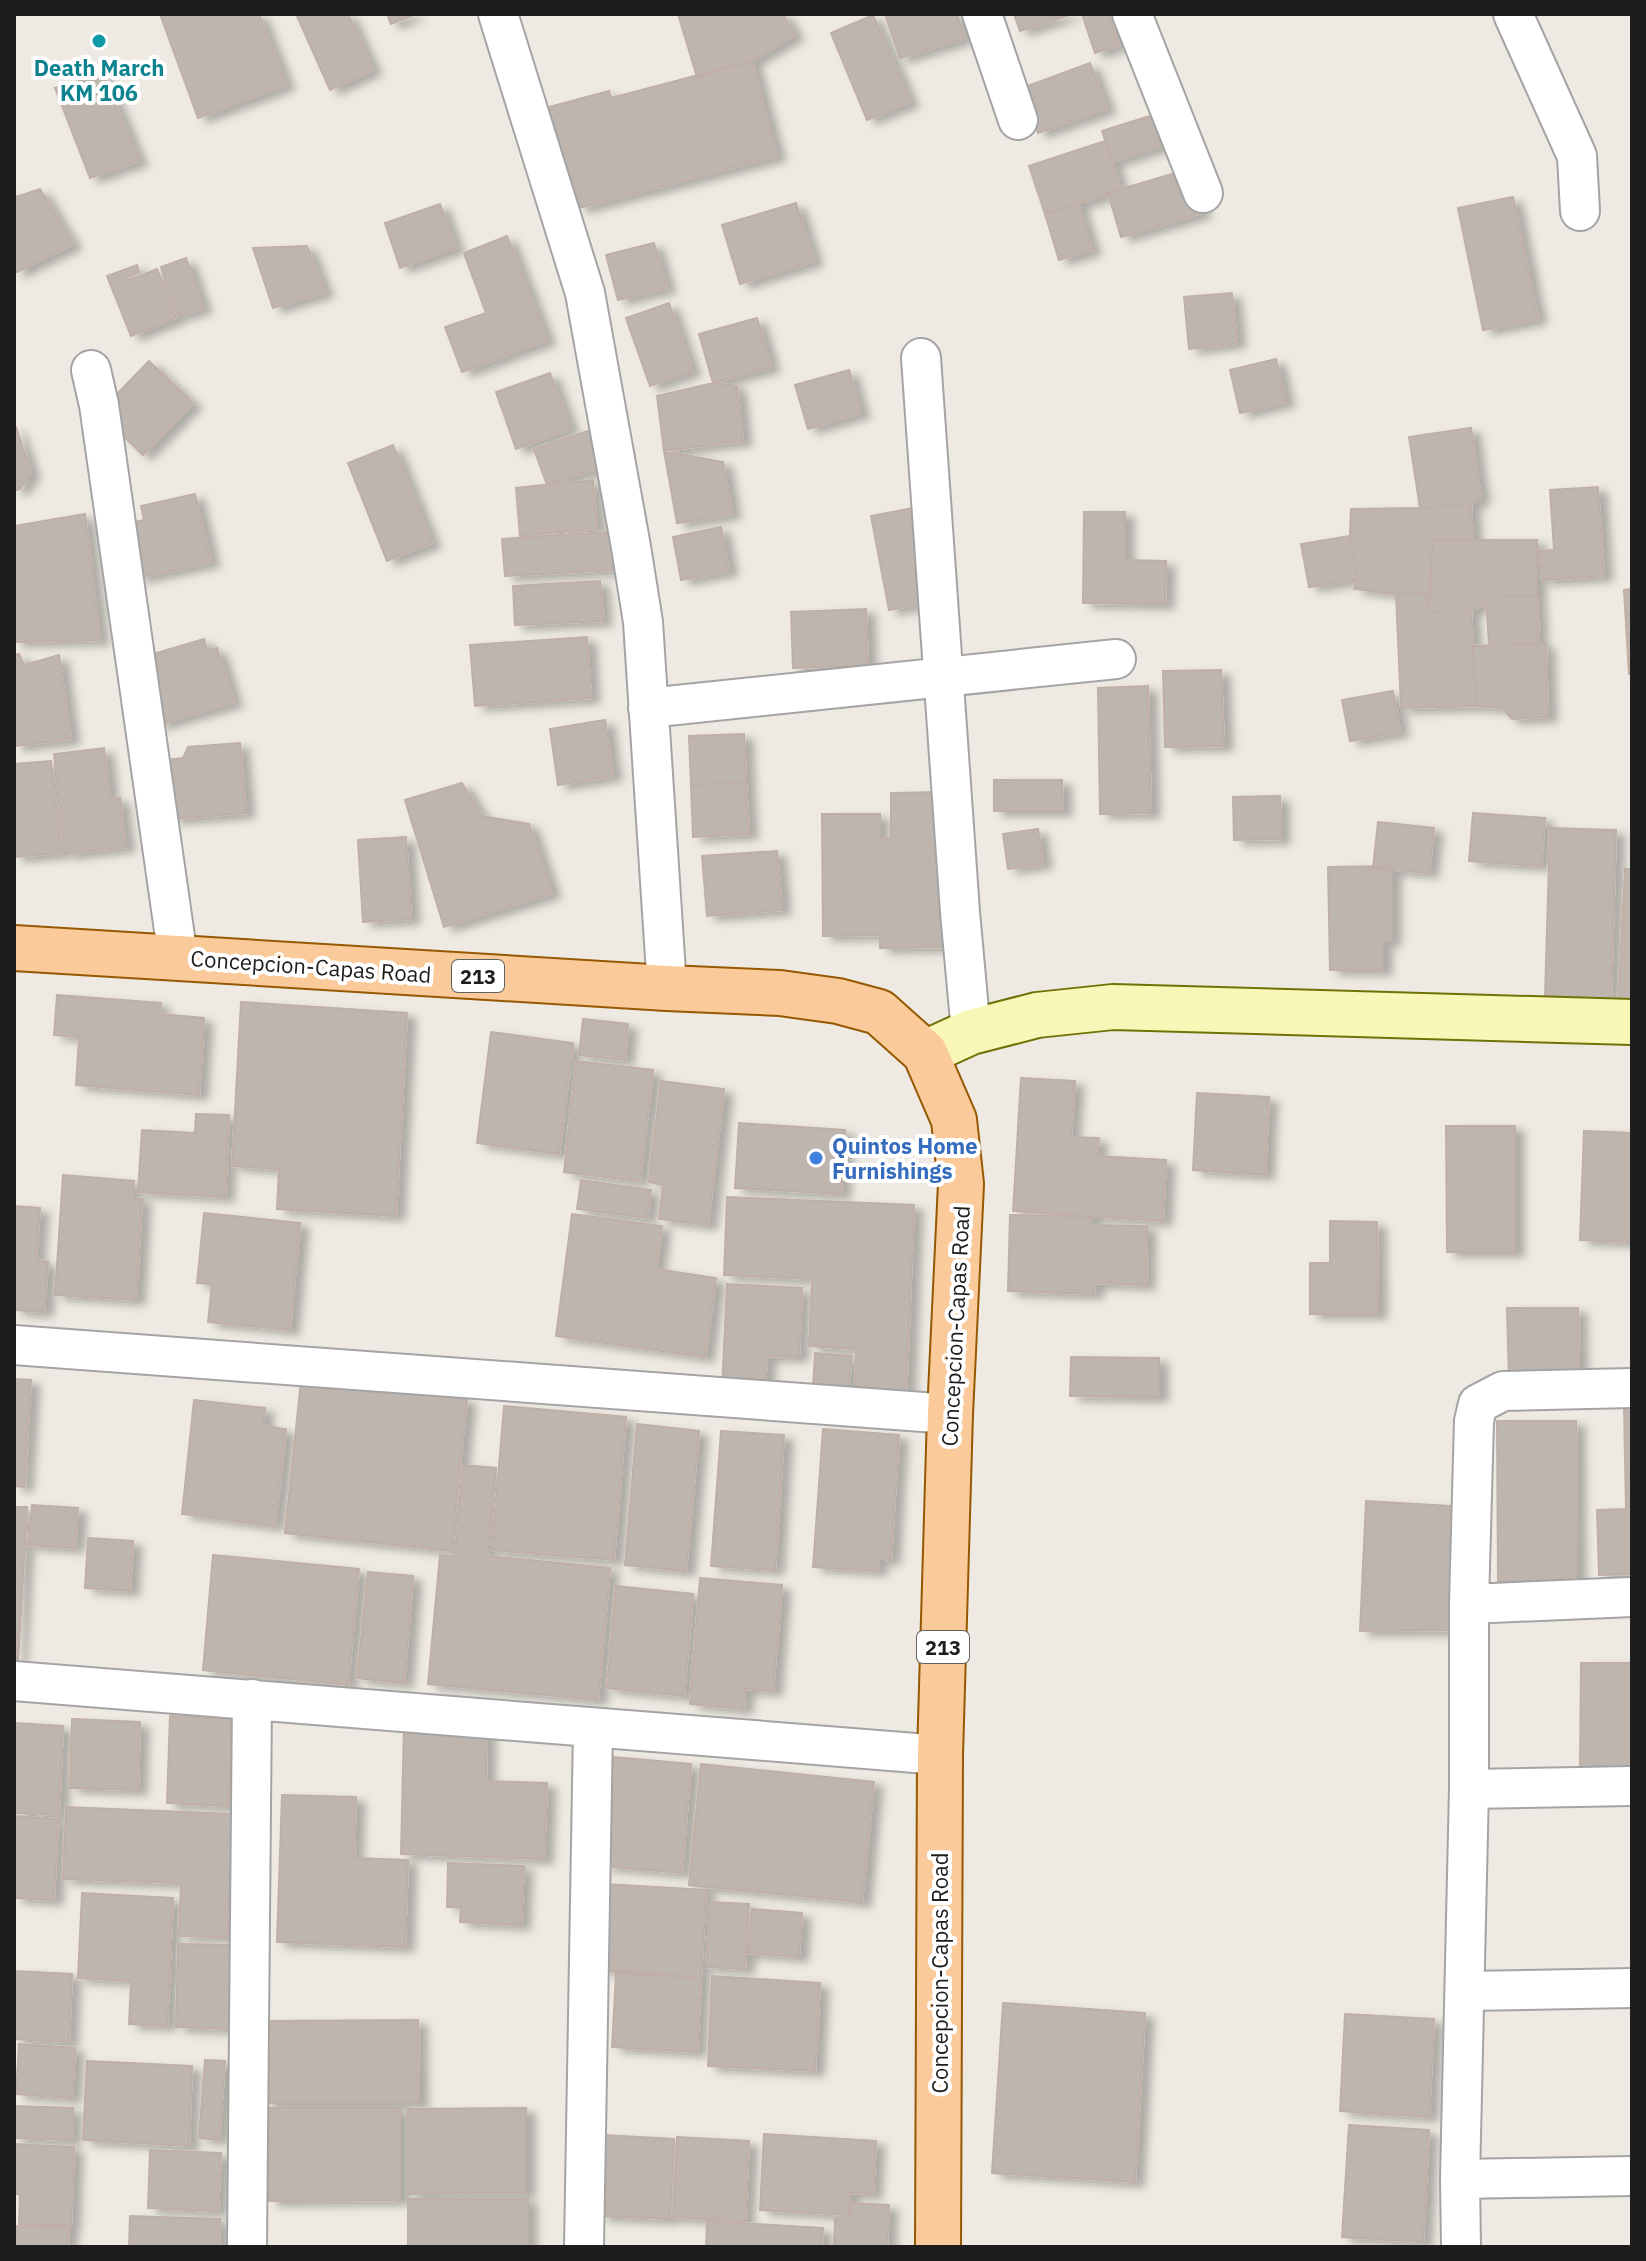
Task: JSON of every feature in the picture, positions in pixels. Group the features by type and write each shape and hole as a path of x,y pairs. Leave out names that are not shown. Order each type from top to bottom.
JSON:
{"main road":[{"name":"Concepcion-Capas Road","path":"14,948 780,993 838,1001 879,1012 925,1053 954,1120 961,1184 950,1414 940,1755 938,2247"}],"street":[{"path":"498,14 585,293 643,622 667,988"},
{"path":"982,14 1018,120"},
{"path":"1132,14 1203,193"},
{"path":"1513,14 1577,156 1580,211"},
{"path":"921,358 971,1032"},
{"path":"91,370 99,405 178,958"},
{"path":"648,708 1116,659"},
{"path":"925,1053 971,1032 1037,1015 1113,1007 1632,1022"},
{"path":"14,1345 950,1414"},
{"path":"1461,2247 1474,1421 1478,1404 1503,1391 1632,1388"},
{"path":"1469,1604 1632,1597"},
{"path":"14,1681 940,1755"},
{"path":"247,2247 252,1699"},
{"path":"584,2247 593,1729"},
{"path":"1469,1789 1632,1786"},
{"path":"1465,1991 1632,1988"},
{"path":"1460,2179 1632,2176"}],"building":[{"path":"160,14 259,14 286,85 198,118"},
{"path":"296,14 348,14 373,70 330,90"},
{"path":"387,14 416,14 391,24"},
{"path":"678,14 783,14 795,35 752,61 697,77"},
{"path":"885,14 957,14 965,38 900,58"},
{"path":"1014,14 1072,14 1020,31"},
{"path":"1082,14 1109,14 1119,45 1095,53"},
{"path":"873,15 910,102 867,120 831,33"},
{"path":"752,61 777,156 579,208 570,176 557,180 538,110 609,91 611,98"},
{"path":"1090,63 1107,109 1038,133 1022,88"},
{"path":"103,74 139,161 90,178 55,88"},
{"path":"1153,115 1163,145 1112,162 1102,131"},
{"path":"1105,141 1121,190 1045,214 1029,166"},
{"path":"1189,169 1202,213 1121,237 1108,193"},
{"path":"40,189 73,244 15,273 14,191 16,197"},
{"path":"1513,197 1538,319 1483,330 1458,208"},
{"path":"796,203 814,261 740,284 722,225"},
{"path":"440,204 456,248 400,268 385,223"},
{"path":"1078,204 1092,250 1059,260 1045,214"},
{"path":"507,236 547,340 462,372 445,327 486,313 464,253"},
{"path":"654,243 667,288 618,300 606,255"},
{"path":"307,246 325,292 273,308 253,248"},
{"path":"186,258 203,308 178,316 161,267"},
{"path":"137,265 139,272 127,277 130,280 157,269 176,318 131,336 107,276"},
{"path":"1232,293 1237,343 1189,349 1184,297"},
{"path":"669,303 692,371 650,386 626,318"},
{"path":"757,318 771,367 713,383 699,334"},
{"path":"1276,359 1286,402 1240,413 1230,370"},
{"path":"149,361 193,403 143,455 110,423 108,403"},
{"path":"849,370 861,413 808,429 795,385"},
{"path":"550,373 570,429 516,449 496,392"},
{"path":"713,383 737,386 743,441 664,451 657,396"},
{"path":"14,427 31,473 20,489 14,491"},
{"path":"596,428 599,468 547,485 534,449"},
{"path":"1471,428 1481,499 1471,504 1420,508 1409,437"},
{"path":"393,445 432,543 387,561 348,463"},
{"path":"664,451 723,462 732,514 677,523"},
{"path":"593,480 597,528 520,536 516,488"},
{"path":"1598,487 1604,576 1542,580 1540,551 1554,550 1550,490"},
{"path":"195,494 211,562 138,578 126,524 144,520 141,506"},
{"path":"1471,504 1473,539 1433,540 1429,593 1396,594 1354,589 1357,579 1350,536 1351,509"},
{"path":"919,507 938,600 889,610 871,516"},
{"path":"1084,512 1125,512 1125,560 1166,561 1165,604 1083,603"},
{"path":"85,514 100,640 14,642 14,526"},
{"path":"721,527 729,571 681,580 673,537"},
{"path":"610,532 613,570 505,576 502,539"},
{"path":"1350,536 1357,579 1309,587 1301,544"},
{"path":"1433,540 1537,540 1537,596 1486,597 1484,605 1471,610 1429,612"},
{"path":"600,581 603,621 515,625 513,586"},
{"path":"1632,589 1632,674 1629,674 1624,590"},
{"path":"1429,593 1429,612 1471,610 1476,706 1401,708 1396,594"},
{"path":"1537,596 1539,643 1489,646 1486,597"},
{"path":"866,609 868,665 793,668 791,612"},
{"path":"587,637 591,698 475,706 470,645"},
{"path":"204,639 207,650 217,648 234,702 157,725 150,655"},
{"path":"1546,644 1548,717 1512,719 1502,708 1476,706 1473,646"},
{"path":"19,654 24,665 59,655 71,739 14,746 14,655"},
{"path":"1221,670 1224,746 1165,747 1163,671"},
{"path":"1148,686 1151,813 1100,814 1098,688"},
{"path":"1393,691 1400,732 1350,741 1342,700"},
{"path":"605,720 613,776 558,785 550,729"},
{"path":"744,734 746,782 691,785 689,736"},
{"path":"240,743 246,813 172,819 166,760 183,758 188,747"},
{"path":"104,748 110,799 120,798 126,847 65,854 54,754"},
{"path":"51,761 61,853 14,857 14,764"},
{"path":"994,780 1062,780 1063,811 994,811"},
{"path":"746,782 749,834 693,837 691,785"},
{"path":"462,783 482,816 529,824 552,893 444,927 405,800"},
{"path":"943,792 946,947 880,948 880,935 823,936 822,814 880,814 880,841 891,838 891,793"},
{"path":"1280,796 1281,839 1234,840 1233,797"},
{"path":"1473,813 1545,818 1541,866 1469,861"},
{"path":"1378,822 1434,828 1429,873 1373,868"},
{"path":"1550,828 1616,830 1611,999 1545,997"},
{"path":"1038,829 1043,864 1008,869 1003,834"},
{"path":"406,837 411,919 363,922 358,840"},
{"path":"777,851 782,910 707,916 702,856"},
{"path":"1392,866 1392,941 1383,941 1383,970 1330,970 1328,867"},
{"path":"1625,869 1632,869 1632,1010 1618,1009"},
{"path":"57,995 161,1003 160,1014 204,1018 199,1095 76,1085 79,1037 54,1035"},
{"path":"241,1002 407,1013 396,1216 277,1209 279,1169 232,1166"},
{"path":"583,1019 628,1024 625,1060 579,1055"},
{"path":"491,1032 573,1043 559,1154 477,1143"},
{"path":"576,1061 653,1070 640,1181 564,1172"},
{"path":"1021,1078 1075,1081 1071,1137 1099,1138 1097,1156 1166,1160 1163,1221 1013,1211"},
{"path":"661,1081 724,1089 708,1225 659,1219 663,1185 649,1182"},
{"path":"1197,1093 1269,1097 1265,1175 1193,1170"},
{"path":"196,1114 229,1115 225,1197 138,1192 142,1130 195,1133"},
{"path":"739,1123 845,1130 841,1194 735,1188"},
{"path":"1446,1126 1515,1126 1515,1252 1447,1252"},
{"path":"1584,1131 1632,1133 1632,1242 1580,1240"},
{"path":"63,1175 134,1181 132,1198 142,1199 136,1300 55,1295"},
{"path":"581,1180 651,1190 647,1218 577,1209"},
{"path":"727,1197 914,1205 906,1401 855,1398 856,1349 809,1346 812,1279 724,1275"},
{"path":"14,1206 40,1208 36,1260 48,1262 44,1312 14,1310"},
{"path":"204,1213 300,1223 290,1330 208,1322 212,1284 197,1283"},
{"path":"572,1214 662,1226 656,1269 716,1278 705,1357 556,1336"},
{"path":"1010,1215 1091,1217 1090,1225 1147,1226 1146,1285 1095,1283 1094,1294 1008,1291"},
{"path":"1330,1221 1377,1222 1378,1314 1310,1314 1310,1263 1330,1263"},
{"path":"727,1284 802,1288 799,1357 767,1356 765,1390 722,1388"},
{"path":"1507,1308 1578,1308 1579,1381 1509,1381"},
{"path":"815,1353 852,1356 848,1389 813,1386"},
{"path":"1071,1357 1159,1358 1159,1397 1070,1396"},
{"path":"14,1379 31,1380 24,1487 14,1486"},
{"path":"301,1381 467,1399 451,1551 285,1533"},
{"path":"194,1400 265,1408 263,1426 286,1429 275,1526 182,1514"},
{"path":"504,1406 626,1417 614,1560 492,1550"},
{"path":"1624,1406 1632,1406 1632,1574 1599,1575 1597,1510 1626,1509"},
{"path":"1497,1421 1576,1421 1577,1581 1498,1581"},
{"path":"637,1424 699,1431 686,1571 625,1565"},
{"path":"823,1429 899,1435 891,1560 879,1558 878,1571 813,1567"},
{"path":"721,1431 784,1435 775,1570 711,1566"},
{"path":"463,1465 496,1468 487,1556 610,1568 598,1700 428,1684 440,1555 455,1556"},
{"path":"1366,1501 1466,1507 1463,1630 1360,1631"},
{"path":"32,1505 78,1508 75,1548 29,1545"},
{"path":"14,1507 27,1507 18,1661 14,1661"},
{"path":"88,1538 133,1541 130,1591 85,1588"},
{"path":"213,1555 359,1569 348,1685 203,1670"},
{"path":"368,1572 413,1576 404,1683 357,1678"},
{"path":"700,1578 782,1585 773,1691 745,1689 744,1709 690,1704"},
{"path":"616,1586 693,1594 684,1696 607,1688"},
{"path":"1581,1663 1632,1663 1632,1770 1580,1769"},
{"path":"170,1716 232,1719 229,1806 167,1803"},
{"path":"72,1719 140,1722 138,1790 70,1788"},
{"path":"14,1723 63,1726 59,1815 14,1813"},
{"path":"404,1726 487,1729 486,1781 547,1783 544,1859 401,1854"},
{"path":"613,1757 691,1764 682,1873 603,1866"},
{"path":"701,1764 874,1782 862,1902 689,1885"},
{"path":"282,1795 356,1797 354,1858 408,1860 405,1947 277,1942"},
{"path":"66,1807 232,1814 228,1937 179,1936 181,1883 63,1879"},
{"path":"14,1816 58,1819 54,1900 14,1898"},
{"path":"448,1863 524,1866 521,1925 460,1922 461,1907 447,1907"},
{"path":"605,1884 706,1890 701,1977 600,1970"},
{"path":"82,1893 173,1898 167,2026 129,2024 131,1981 78,1978"},
{"path":"710,1902 749,1904 745,1969 706,1967"},
{"path":"752,1909 802,1913 799,1957 748,1953"},
{"path":"178,1944 235,1945 233,2029 176,2027"},
{"path":"14,1971 72,1974 69,2042 14,2039"},
{"path":"616,1973 701,1978 697,2052 612,2047"},
{"path":"712,1976 820,1983 815,2071 708,2066"},
{"path":"1003,2003 1145,2013 1135,2182 992,2173"},
{"path":"1345,2014 1434,2019 1429,2117 1340,2111"},
{"path":"418,2020 419,2103 264,2103 264,2021"},
{"path":"19,2044 75,2048 72,2098 16,2094"},
{"path":"205,2060 225,2061 219,2140 199,2138"},
{"path":"87,2061 192,2066 189,2146 83,2140"},
{"path":"14,2106 73,2108 72,2140 14,2138"},
{"path":"268,2108 400,2108 400,2200 269,2201"},
{"path":"526,2108 526,2193 408,2194 408,2109"},
{"path":"1349,2125 1429,2130 1423,2242 1342,2237"},
{"path":"764,2134 876,2141 873,2194 850,2193 849,2215 760,2210"},
{"path":"604,2135 674,2139 670,2219 599,2216"},
{"path":"677,2137 749,2141 745,2221 673,2217"},
{"path":"14,2144 74,2147 71,2226 19,2224 20,2194 14,2194"},
{"path":"150,2150 221,2153 218,2211 148,2208"},
{"path":"408,2199 528,2199 528,2247 408,2247"},
{"path":"851,2203 889,2205 887,2247 834,2247 835,2219 851,2219"},
{"path":"130,2216 220,2219 219,2247 129,2247"},
{"path":"707,2221 823,2228 822,2247 706,2247"},
{"path":"14,2226 69,2228 68,2247 14,2247"}],"place":[{"name":"Death March KM 106","path":"99,41"},
{"name":"Quintos Home Furnishings","path":"816,1158"}]}
